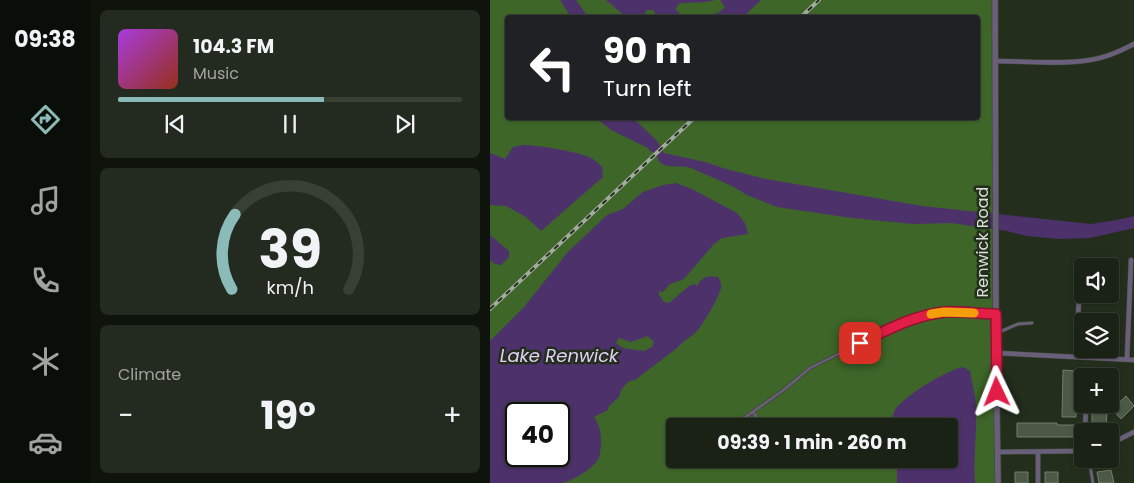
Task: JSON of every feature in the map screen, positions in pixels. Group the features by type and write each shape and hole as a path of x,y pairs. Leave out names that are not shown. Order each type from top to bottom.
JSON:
{"street":[{"name":"Renwick Road","path":"995,0 998,483"},
{"path":"995,61 1050,62 1090,60 1124,50 1134,44"},
{"path":"1127,359 1131,260"},
{"path":"996,353 1074,357"},
{"path":"1102,358 1134,360"},
{"path":"1119,440 1134,432"},
{"path":"999,452 1074,451"},
{"path":"1038,452 1038,483"}],"lane":[{"path":"744,418 810,368 893,327 915,318 944,312 996,314"},
{"path":"996,333 1018,324 1032,322"},
{"path":"753,412 758,418"},
{"path":"1090,468 1093,483"}],"green space":[{"path":"490,0 996,0 995,483 490,483"}],"water":[{"path":"560,0 576,0 587,15 570,15"},
{"path":"606,0 715,0 680,3 675,9 681,15 656,15 653,10 647,10 645,15 624,15"},
{"path":"720,0 761,0 745,15 711,15 716,14 725,7"},
{"path":"598,120 635,120 658,142 664,153 766,179 922,206 1091,224 1134,216 1134,228 1090,238 1060,239 1026,236 1007,231 951,223 913,224 852,218 777,207 691,168 662,164 655,153 648,148 611,130"},
{"path":"523,145 570,151 593,159 602,167 603,177 541,231 526,217 506,206 490,205 490,153 505,159 513,147"},
{"name":"Lake Renwick","path":"676,183 692,189 737,213 745,223 748,234 722,238 714,244 684,279 670,284 663,292 659,291 659,295 664,302 669,303 689,286 694,284 697,286 706,277 718,277 721,288 710,312 695,333 635,380 629,381 621,390 619,397 609,406 608,410 594,417 600,431 601,447 599,458 587,470 561,483 490,483 490,341 524,307 567,253 607,215 623,209 643,192","holes":["648,336 654,342 652,347 644,351 623,348 616,343 619,338 631,342"]},
{"path":"490,235 509,251 509,257 501,265 495,264 490,260"},
{"path":"963,367 970,371 975,399 975,483 897,483 897,468 958,468 958,418 893,418 895,409 902,402 928,383"}],"building":[{"path":"1063,370 1074,371 1074,413 1076,413 1076,417 1062,417"},
{"path":"1126,396 1134,406 1121,419 1116,413 1119,413 1119,402"},
{"path":"1092,413 1107,413 1106,423 1092,423"},
{"path":"1017,423 1074,425 1074,437 1017,437"},
{"path":"1111,470 1114,483 1099,483 1097,472"},
{"path":"1015,472 1028,472 1028,483 1015,483"},
{"path":"1045,472 1058,472 1058,483 1045,483"}],"railway":[{"path":"803,15 819,0"},
{"path":"490,309 692,120"}],"slow traffic":[{"path":"931,314 944,312 974,313"}],"route":[{"path":"860,343 893,327 930,314 963,312 996,314 997,392"}]}
